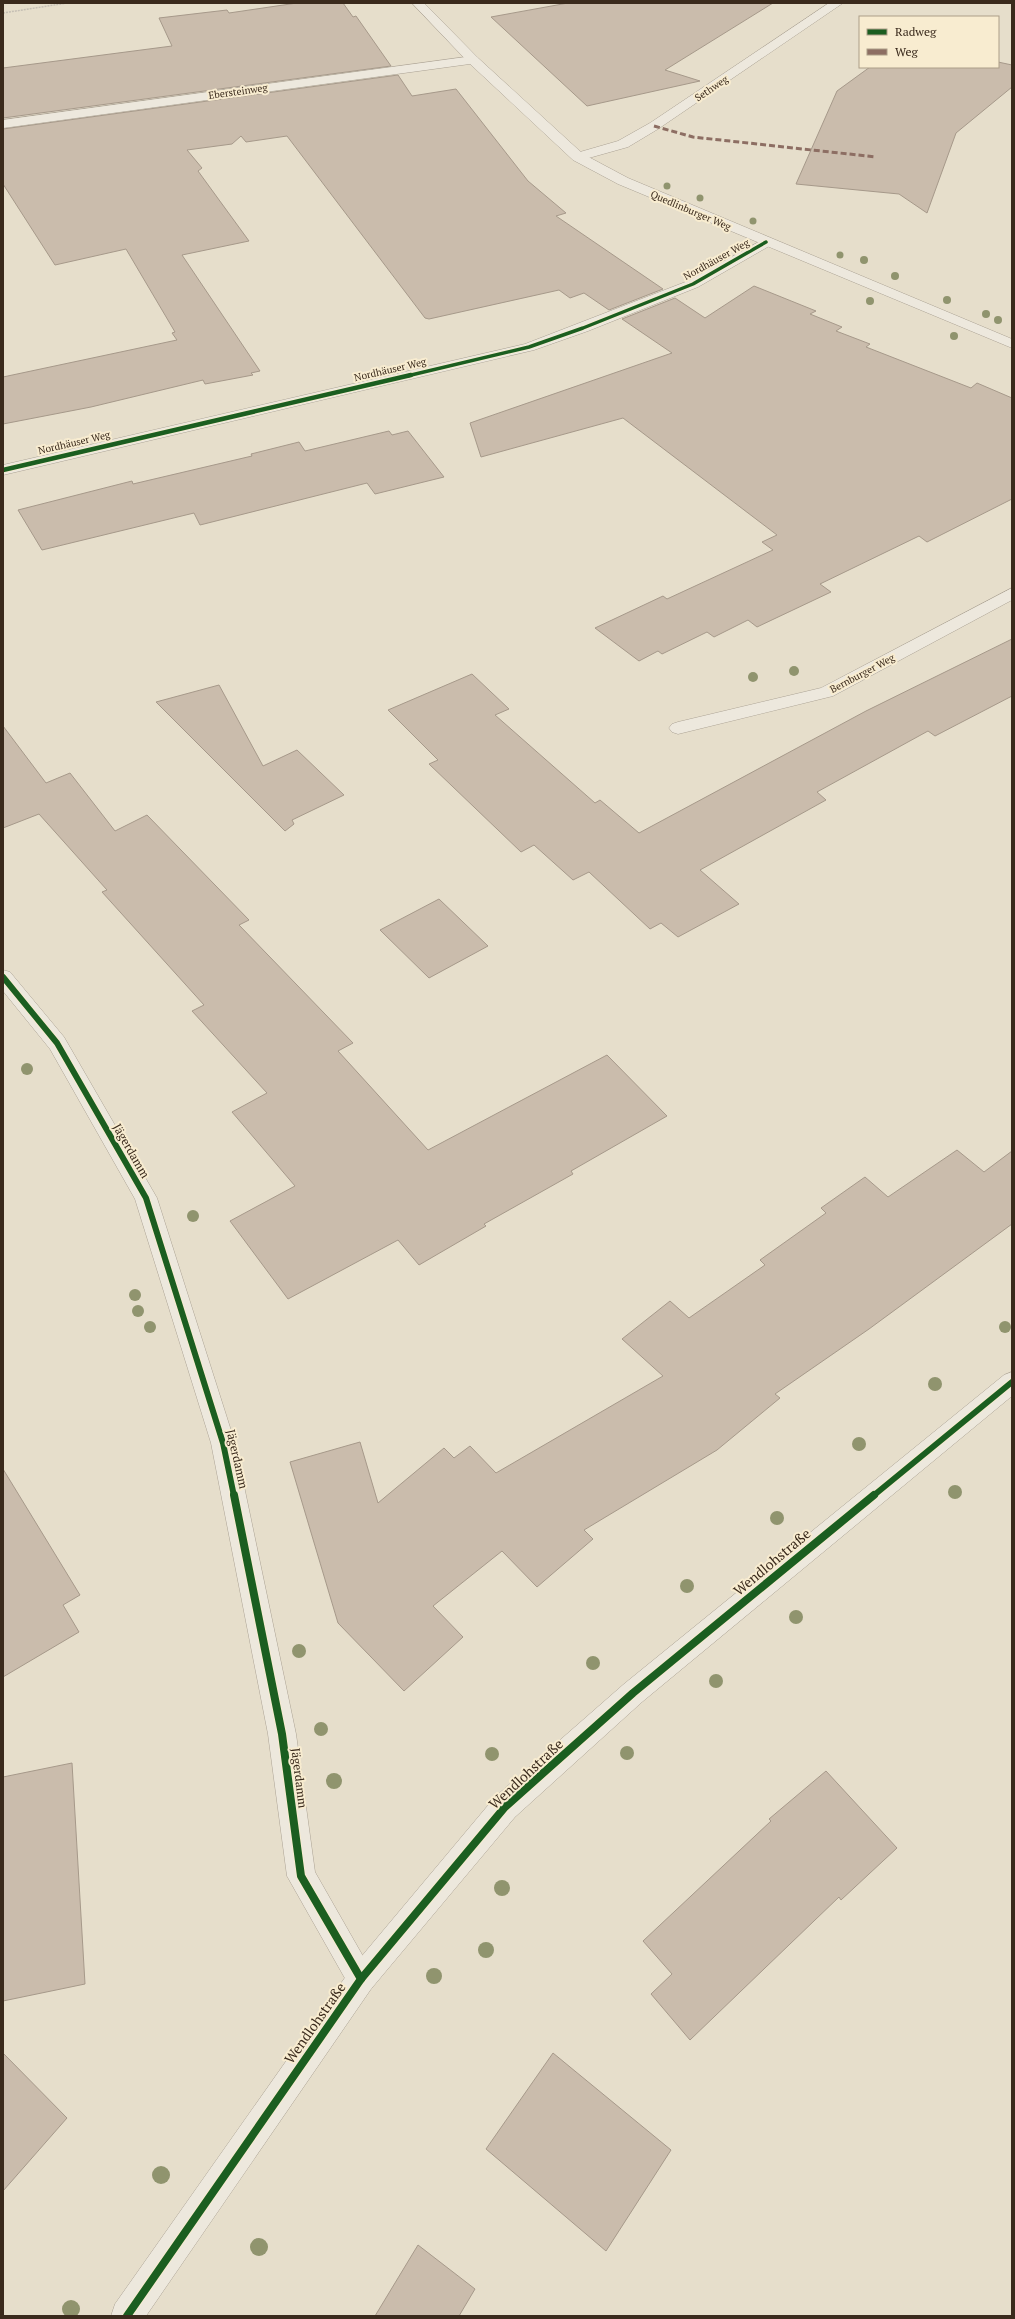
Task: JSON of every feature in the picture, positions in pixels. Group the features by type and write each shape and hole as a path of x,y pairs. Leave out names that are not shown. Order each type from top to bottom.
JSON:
{"street":[{"name":"Quedlinburger Weg","path":"418,3 473,60 578,157 623,181 1012,344"},
{"name":"Sethweg","path":"578,157 623,144 654,126 837,3"},
{"name":"Ebersteinweg","path":"3,124 473,60"},
{"name":"Nordhäuser Weg","path":"3,470 529,347 583,328 693,284 766,242"},
{"name":"Bernburger Weg","path":"678,728 826,692 1012,593"},
{"name":"Jägerdamm","path":"3,977 57,1043 146,1198 224,1443 282,1734 301,1876 361,1979"},
{"name":"Wendlohstraße","path":"126,2316 361,1979 505,1807 633,1693 1012,1382"}],"path":[{"path":"3,13 67,3"}],"building":[{"path":"297,3 343,3 353,17 356,16 391,66 3,118 3,68 172,46 159,18 227,10 229,13"},
{"path":"568,3 773,3 665,70 700,81 587,106 491,17"},
{"path":"999,62 1012,65 1012,87 956,133 927,213 899,194 796,184 837,91 869,68 999,68"},
{"path":"398,75 412,96 456,89 528,181 566,213 556,216 663,289 609,310 584,293 570,298 559,290 429,319 425,318 287,136 246,142 241,136 232,144 187,150 202,168 198,171 249,241 182,255 260,371 251,373 253,375 205,384 203,380 91,407 3,424 3,377 177,340 172,333 175,332 126,249 55,265 3,184 3,129"},
{"path":"754,286 816,311 810,314 842,327 836,331 870,344 866,347 971,388 977,383 1012,398 1012,499 927,542 919,536 820,584 831,592 757,627 748,620 714,637 707,632 662,654 658,651 639,661 595,628 663,596 667,599 773,550 762,542 777,535 623,418 481,457 470,423 672,353 622,319 675,298 705,318"},
{"path":"389,431 392,435 408,431 444,477 375,494 367,483 200,525 194,513 42,550 18,510 132,481 133,484 252,456 251,454 299,442 305,451"},
{"path":"1012,639 1012,696 935,736 928,731 817,792 826,800 700,870 739,904 678,937 661,923 650,929 589,872 573,880 534,845 521,852 429,764 438,760 388,710 472,674 509,709 495,715 595,803 600,800 639,833 866,711"},
{"path":"219,685 263,766 297,750 344,795 292,820 294,824 285,831 156,702"},
{"path":"3,726 46,783 70,773 115,831 147,815 249,920 239,925 353,1043 338,1051 428,1150 607,1055 667,1116 571,1171 573,1174 484,1224 486,1226 419,1265 398,1240 288,1299 230,1221 295,1186 232,1112 267,1093 192,1011 204,1005 102,892 107,890 39,814 3,828"},
{"path":"439,899 488,946 429,978 380,930"},
{"path":"957,1150 984,1172 1012,1151 1012,1224 869,1329 775,1394 780,1398 717,1450 584,1530 593,1539 537,1587 502,1551 433,1606 463,1637 404,1691 338,1623 290,1462 360,1442 378,1503 444,1448 454,1458 470,1446 496,1473 663,1376 622,1339 670,1301 689,1318 765,1265 760,1260 826,1213 821,1208 865,1177 888,1197"},
{"path":"3,1469 80,1595 63,1605 79,1632 3,1677"},
{"path":"72,1763 85,1984 3,2001 3,1777"},
{"path":"826,1771 897,1848 841,1900 839,1897 690,2040 651,1994 672,1974 643,1941 771,1821 769,1819"},
{"path":"3,2053 67,2118 3,2191"},
{"path":"553,2053 671,2150 606,2251 486,2149"},
{"path":"418,2245 475,2289 459,2316 375,2316"}],"marked path":[{"path":"654,126 693,137 876,157"}],"cycle path":[{"path":"3,470 529,347 583,328 693,284 766,242"},
{"path":"3,977 57,1043 146,1198 223,1443 282,1734 301,1876 361,1979"},
{"path":"127,2316 361,1979 505,1807 633,1693 1012,1382"}]}
